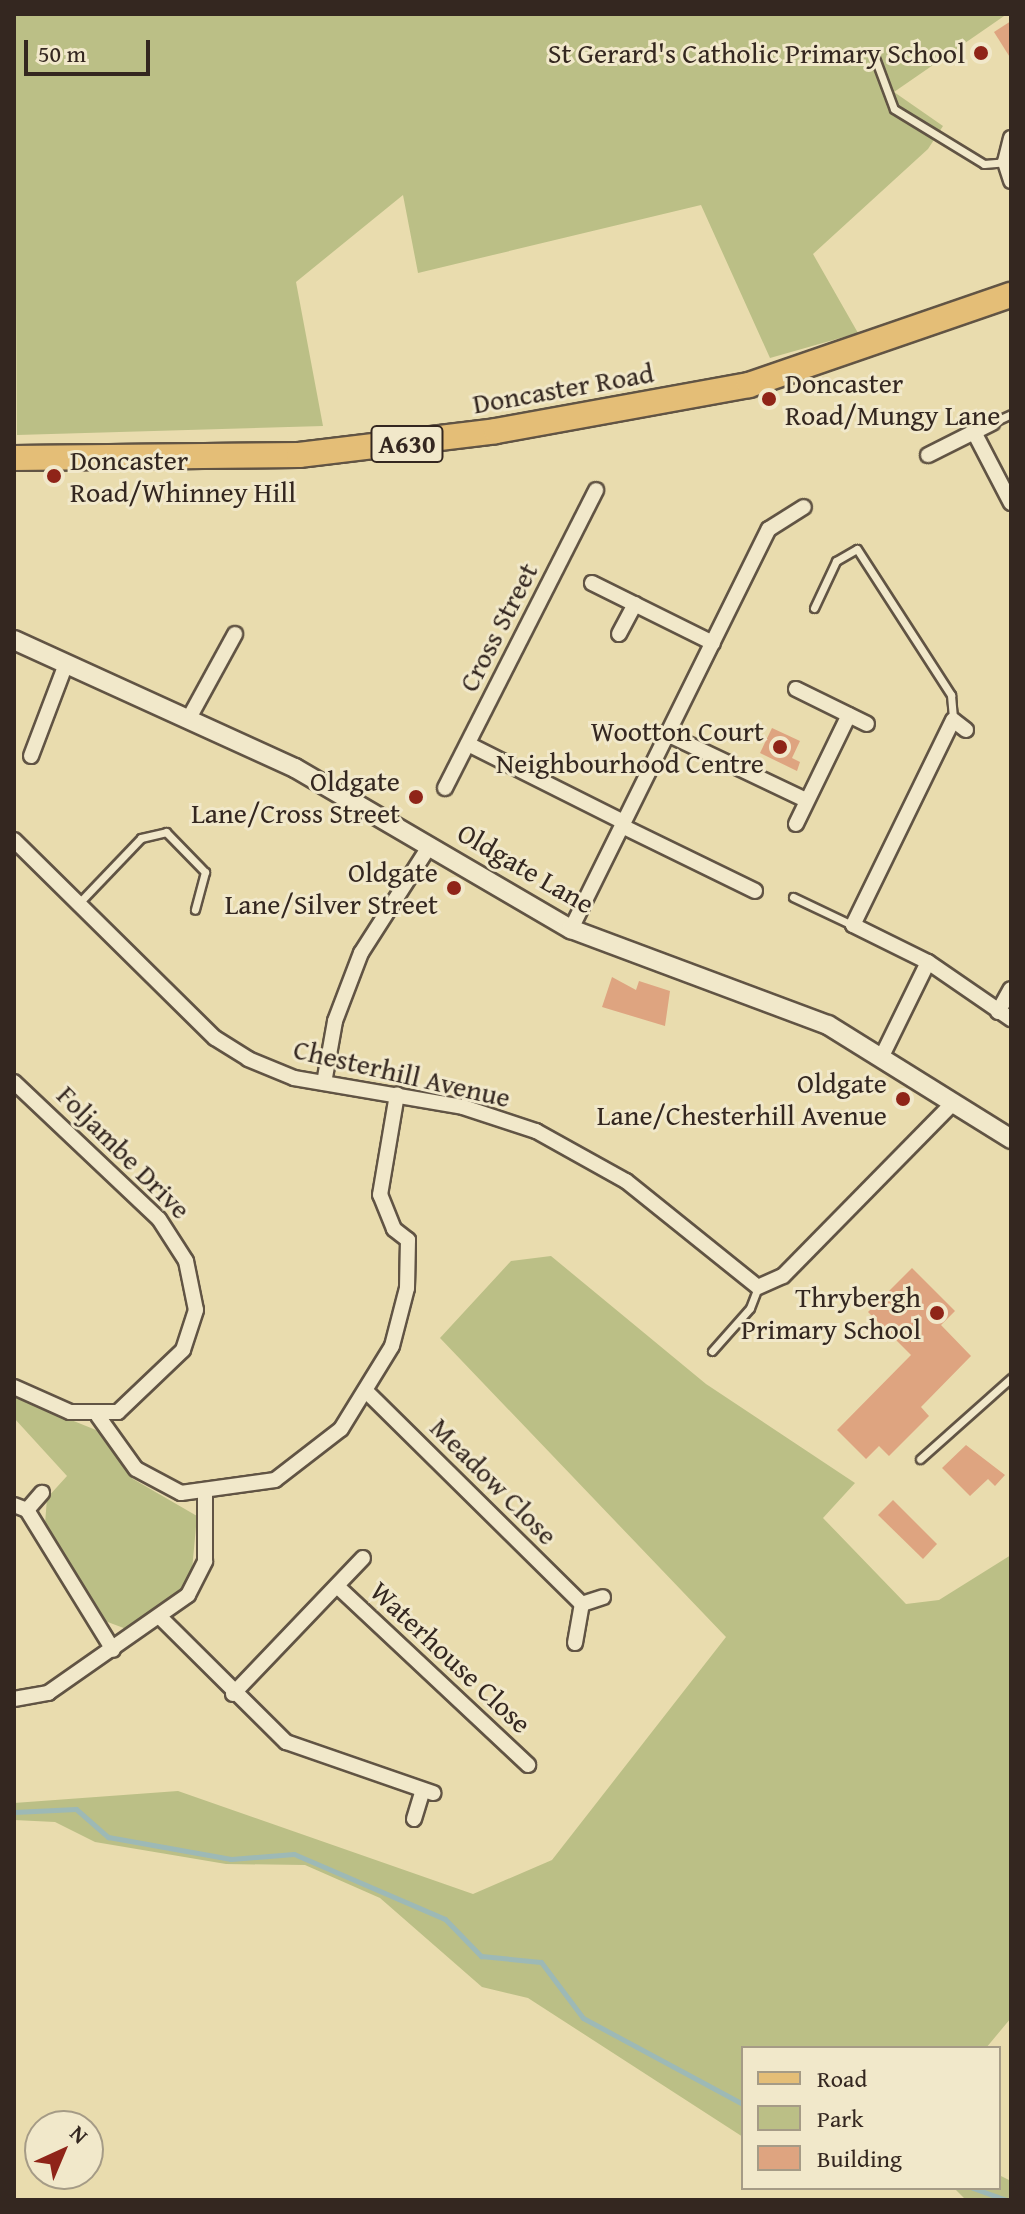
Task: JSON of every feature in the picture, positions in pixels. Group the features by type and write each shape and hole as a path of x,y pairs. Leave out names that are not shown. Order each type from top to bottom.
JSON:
{"main road":[{"name":"Doncaster Road","path":"14,458 389,447 629,408 794,370 857,351 1011,295"}],"street":[{"path":"1011,138 1005,162 1011,181"},
{"path":"928,455 992,423"},
{"path":"974,432 1011,503"},
{"name":"Cross Street","path":"445,788 596,490"},
{"path":"571,929 769,529 804,507"},
{"path":"592,583 713,643"},
{"path":"619,634 635,604"},
{"path":"188,720 235,634"},
{"name":"Oldgate Lane","path":"14,640 295,768 571,929 774,1002 883,1054 1011,1139"},
{"path":"31,756 66,664"},
{"path":"796,689 867,724"},
{"path":"796,824 849,715"},
{"path":"966,730 953,720 853,925 928,962 1005,1015 1011,989"},
{"path":"667,734 806,800"},
{"path":"468,744 755,891"},
{"name":"Chesterhill Avenue","path":"14,840 215,1038 267,1068 324,1083 463,1107 589,1156 758,1287"},
{"path":"324,1083 335,1021 357,963 430,845"},
{"path":"883,1054 928,962"},
{"name":"Foljambe Drive","path":"14,1082 159,1219 195,1284 196,1310 183,1350 141,1395 98,1416"},
{"path":"14,1387 43,1405 98,1416 136,1469 181,1493 205,1494 275,1480 341,1429 369,1394 407,1288 408,1240 394,1229 380,1195 397,1094"},
{"path":"758,1287 783,1276 954,1102"},
{"name":"Meadow Close","path":"369,1394 582,1604"},
{"path":"42,1493 21,1507 113,1650"},
{"path":"14,1699 48,1693 162,1619 199,1581 205,1494"},
{"path":"233,1694 363,1558"},
{"name":"Waterhouse Close","path":"337,1586 528,1765"},
{"path":"575,1643 582,1604 603,1597"},
{"path":"162,1619 233,1694 286,1742 428,1791 414,1819"}],"lane":[{"path":"875,58 894,109 973,158 1005,162"},
{"path":"992,423 1011,414"},
{"path":"814,608 836,561 857,549 951,695 953,720"},
{"path":"78,904 141,838 166,832 205,872 195,910"},
{"path":"793,897 853,925"},
{"path":"712,1351 750,1308 758,1287"},
{"path":"920,1459 1011,1378"}],"green space":[{"path":"14,14 1007,14 894,92 943,126 928,149 813,254 858,333 770,358 701,205 418,273 403,195 296,282 323,426 17,435"},
{"path":"551,1256 706,1384 855,1483 823,1518 906,1604 939,1600 1011,1555 1011,2018 988,2046 741,2046 741,2136 528,1998 482,1987 380,1898 305,1865 226,1864 95,1842 55,1822 14,1820 14,1803 178,1791 473,1894 552,1860 726,1637 440,1338 511,1261"},
{"path":"14,1397 96,1430 133,1479 197,1516 191,1581 177,1600 129,1630 105,1621 45,1524 47,1498 67,1476 14,1418"},
{"path":"1001,2176 1011,2181 1011,2200 966,2200 956,2190 1001,2190"}],"building":[{"path":"1011,21 1011,59 994,32"},
{"name":"Wootton Court Neighbourhood Centre","path":"772,728 800,741 792,758 800,762 797,771 760,753"},
{"path":"612,977 636,990 639,981 670,991 665,1026 602,1007"},
{"path":"912,1268 955,1311 941,1325 971,1356 921,1407 929,1416 889,1456 879,1446 866,1459 837,1430 911,1355 868,1312"},
{"path":"966,1445 1005,1475 995,1486 988,1479 970,1496 942,1468"},
{"path":"893,1500 937,1544 923,1559 878,1515"}],"waterway":[{"path":"14,1812 76,1809 108,1837 231,1859 294,1854 445,1919 481,1956 541,1962 583,2018 741,2103"},
{"path":"978,2190 1006,2200"}],"place":[{"name":"St Gerard's Catholic Primary School","path":"981,53"},
{"name":"Doncaster Road/Mungy Lane","path":"769,399"},
{"name":"Doncaster Road/Whinney Hill","path":"54,476"},
{"name":"Wootton Court Neighbourhood Centre","path":"780,747"},
{"name":"Oldgate Lane/Cross Street","path":"416,797"},
{"name":"Oldgate Lane/Silver Street","path":"454,888"},
{"name":"Oldgate Lane/Chesterhill Avenue","path":"903,1099"},
{"name":"Thrybergh Primary School","path":"937,1313"}]}
